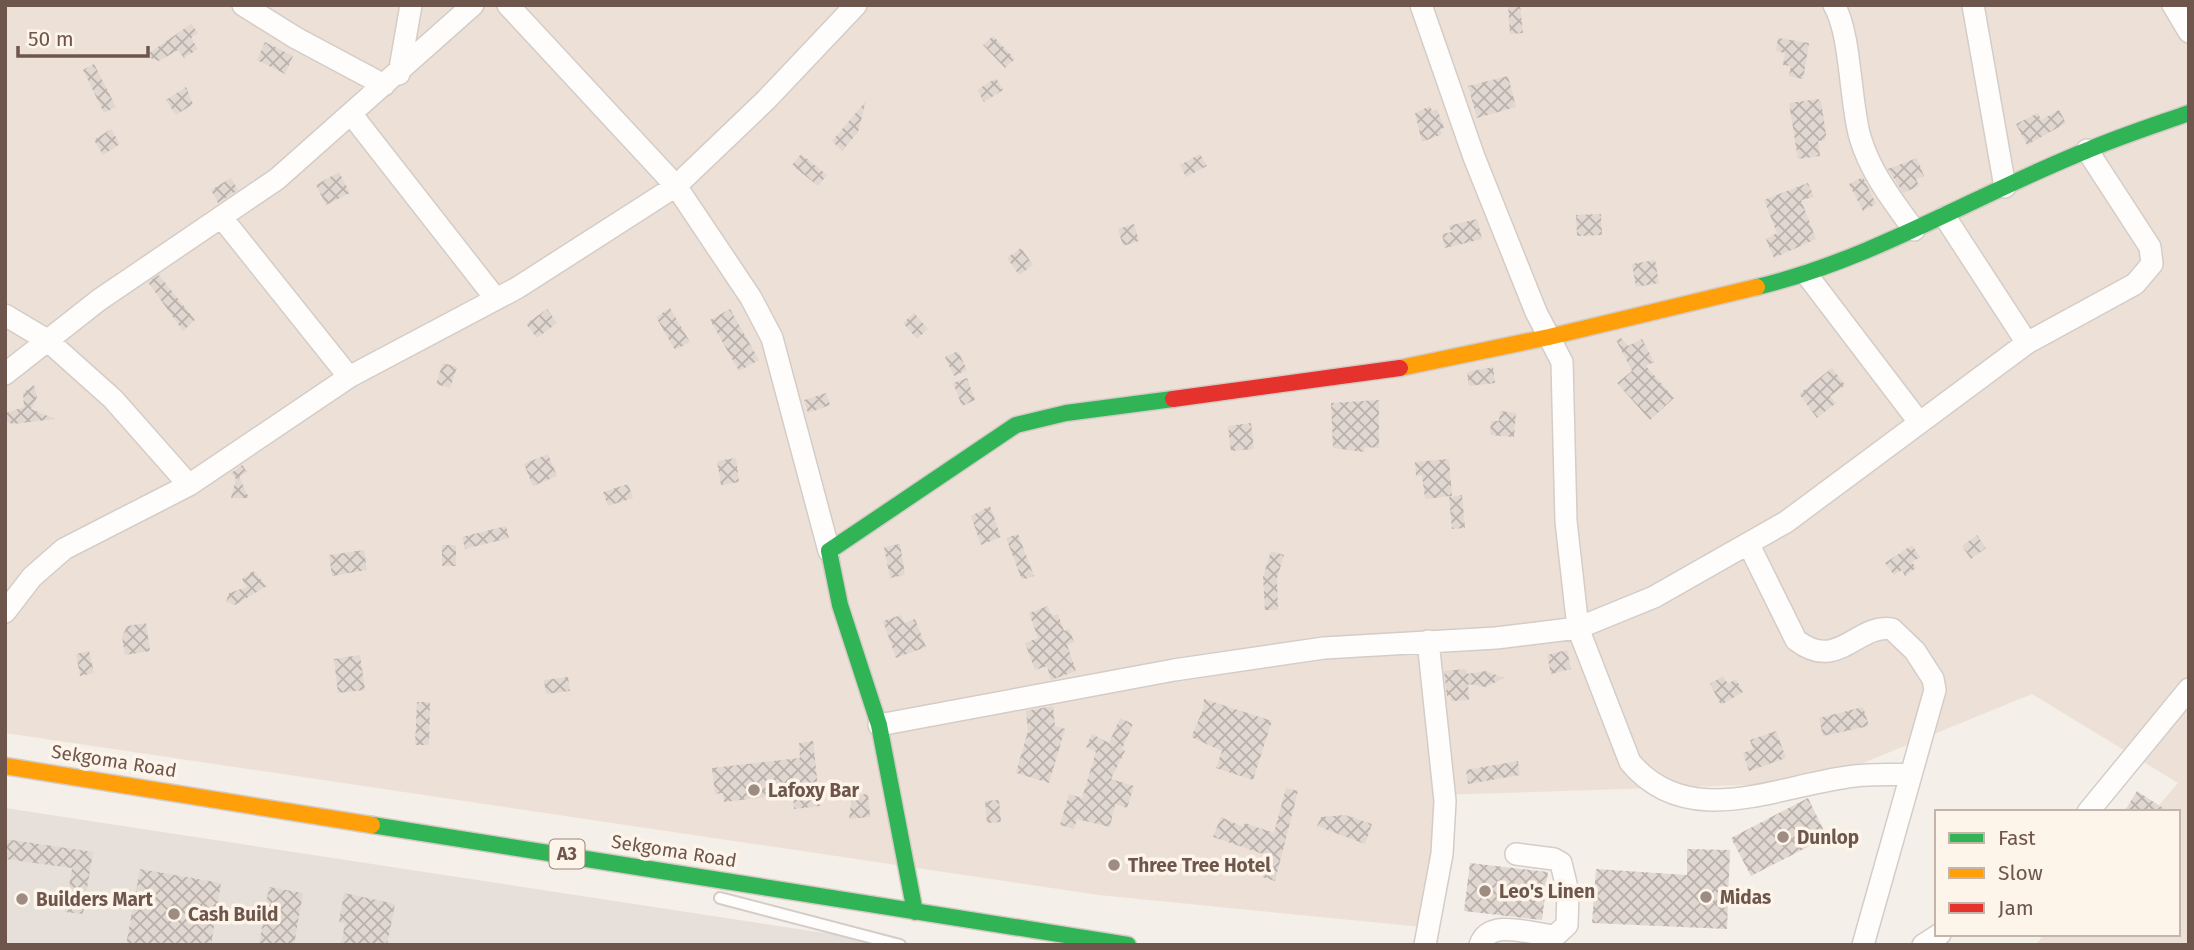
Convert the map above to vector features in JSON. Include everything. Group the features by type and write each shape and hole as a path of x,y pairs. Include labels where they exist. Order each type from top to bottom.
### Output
{"main road":[{"path":"915,912 879,725 840,605 829,551 1016,425 1066,413 1367,375 1549,337 1807,275 1945,217 2087,150 2189,113"},
{"name":"Sekgoma Road","path":"5,766 1128,945"}],"street":[{"path":"243,5 296,38 391,79"},
{"path":"391,79 411,5"},
{"path":"5,374 99,300 277,179 473,5"},
{"path":"508,5 676,186 743,287 772,338 829,551"},
{"path":"5,612 32,577 64,549 189,485 349,377 496,299 628,219 676,186 766,100 856,5"},
{"path":"1421,5 1474,157 1549,337 1559,351 1564,372 1566,521 1578,628 1630,762 1645,780 1668,792 1699,799 1741,799 1855,776 1909,774"},
{"path":"2173,5 2189,32"},
{"path":"1836,6 1859,135 1867,159 1914,230"},
{"path":"1980,8 2005,187"},
{"path":"352,115 496,299"},
{"path":"879,725 1174,670 1324,648 1496,638 1578,628 1654,597 1749,545 1838,486 1919,422 2027,343 2135,284 2151,264 2150,247 2087,150"},
{"path":"1945,217 2027,343"},
{"path":"222,218 349,377"},
{"path":"1807,275 1919,422"},
{"path":"5,315 47,340 113,399 189,485"},
{"path":"1749,545 1791,630 1808,649 1832,651 1886,628 1902,635 1928,668 1935,690 1909,774 1863,945"},
{"path":"1425,945 1442,854 1445,801 1428,641"},
{"path":"2090,810 2189,689"},
{"path":"1480,945 1485,935 1497,929 1555,936 1567,925 1568,892 1561,863 1548,857 1517,854"}],"lane":[{"path":"522,847 670,885"},
{"path":"711,896 900,945"}],"shaded area":[{"path":"5,5 2189,5 2189,945 2035,945 2043,936 2180,936 2180,810 2155,810 2178,783 2032,694 1814,783 1439,795 1422,927 1099,895 5,733"},
{"path":"5,808 903,945 5,945"}],"building":[{"path":"1508,5 1520,5 1523,33 1510,34"},
{"path":"191,24 198,33 191,38 198,49 184,58 178,50 159,61 145,56"},
{"path":"993,36 1015,59 1005,68 983,45"},
{"path":"1778,38 1809,43 1803,79 1789,76 1791,66 1783,65 1785,53 1776,51"},
{"path":"265,42 293,56 285,74 257,60"},
{"path":"94,64 116,107 104,113 83,70"},
{"path":"1508,76 1516,107 1477,118 1468,86"},
{"path":"996,78 1003,90 984,102 977,90"},
{"path":"186,87 193,104 176,115 166,100"},
{"path":"1818,99 1821,101 1826,134 1825,140 1818,141 1820,156 1798,159 1789,103"},
{"path":"866,101 858,132 842,151 832,141"},
{"path":"1430,106 1432,111 1437,109 1444,128 1440,130 1442,134 1422,142 1415,113"},
{"path":"2059,110 2066,123 2027,145 2016,124 2038,113 2041,120"},
{"path":"111,129 120,144 103,155 94,140"},
{"path":"801,154 827,175 818,186 792,165"},
{"path":"1200,154 1207,166 1186,177 1180,165"},
{"path":"1917,158 1924,176 1916,179 1919,186 1903,193 1888,169"},
{"path":"339,172 350,193 326,205 316,185"},
{"path":"1863,177 1876,204 1863,211 1849,184"},
{"path":"231,178 238,190 218,203 211,190"},
{"path":"1808,183 1814,197 1801,200 1816,239 1774,258 1766,239 1777,233 1764,200"},
{"path":"1601,214 1602,235 1577,236 1576,215"},
{"path":"1477,219 1482,239 1445,248 1442,234 1452,232 1448,226"},
{"path":"1134,224 1139,241 1123,246 1118,229"},
{"path":"1021,248 1033,265 1019,275 1007,258"},
{"path":"1655,260 1659,283 1636,287 1632,264"},
{"path":"159,275 195,320 183,331 148,282"},
{"path":"670,308 690,342 675,350 656,317"},
{"path":"547,309 557,323 537,338 526,324"},
{"path":"730,309 759,360 739,371 710,320"},
{"path":"914,313 928,329 917,339 903,323"},
{"path":"1621,338 1628,346 1642,339 1654,362 1646,366 1674,398 1650,420 1617,383 1632,371 1616,340"},
{"path":"958,351 967,370 954,376 945,357"},
{"path":"443,363 457,367 450,388 436,384"},
{"path":"1493,367 1495,383 1469,386 1467,372"},
{"path":"1832,368 1845,385 1830,396 1836,403 1817,418 1799,394"},
{"path":"967,378 975,400 962,406 953,383"},
{"path":"34,385 37,397 31,409 55,419 13,424 7,422 6,413 24,407 23,393"},
{"path":"826,393 830,405 808,413 804,400"},
{"path":"1379,400 1379,448 1365,447 1364,452 1333,448 1331,403"},
{"path":"1500,411 1516,413 1514,437 1490,435 1491,421 1499,421"},
{"path":"1251,423 1254,449 1231,451 1228,426"},
{"path":"548,454 557,476 533,486 524,464"},
{"path":"736,458 739,482 721,485 717,461"},
{"path":"1449,459 1452,496 1425,499 1422,475 1416,476 1415,462"},
{"path":"242,465 247,472 239,477 249,498 231,498 236,479 231,473"},
{"path":"628,484 633,498 608,506 603,492"},
{"path":"1462,495 1465,528 1452,529 1449,497"},
{"path":"990,506 1001,537 981,545 971,516"},
{"path":"506,526 509,538 465,549 462,537"},
{"path":"1018,534 1034,576 1022,580 1006,538"},
{"path":"1977,535 1986,548 1971,559 1962,546"},
{"path":"900,544 905,575 890,578 884,547"},
{"path":"442,545 456,545 456,566 442,566"},
{"path":"1912,545 1920,557 1912,562 1916,568 1905,576 1902,570 1894,575 1885,563"},
{"path":"364,550 367,570 332,576 329,555"},
{"path":"1271,551 1284,555 1277,578 1278,610 1265,610 1263,577"},
{"path":"253,571 267,586 235,605 226,602 229,593 247,587 242,579"},
{"path":"1048,606 1052,616 1058,614 1064,631 1069,629 1074,642 1067,645 1076,671 1051,680 1047,666 1035,670 1025,643 1038,638 1029,613"},
{"path":"901,615 904,623 915,619 926,647 896,658 883,621"},
{"path":"146,623 150,651 125,655 122,637 127,626"},
{"path":"1567,650 1571,669 1551,674 1547,655"},
{"path":"89,651 94,673 80,676 76,654"},
{"path":"360,655 365,690 338,693 334,659"},
{"path":"1466,669 1467,674 1486,671 1504,678 1486,687 1468,684 1469,700 1451,701 1451,695 1447,696 1444,671"},
{"path":"1723,676 1728,684 1736,679 1743,692 1721,705 1710,684"},
{"path":"568,677 570,691 546,694 544,680"},
{"path":"1204,699 1272,721 1253,780 1216,768 1222,751 1191,737 1203,710"},
{"path":"417,702 430,702 429,745 415,745"},
{"path":"1053,706 1055,726 1065,729 1049,783 1016,773 1028,731 1026,711"},
{"path":"1863,707 1869,726 1823,736 1819,718"},
{"path":"1120,718 1133,724 1122,749 1125,751 1111,779 1134,786 1127,808 1115,804 1110,827 1077,819 1074,829 1060,825 1069,794 1082,798 1096,752 1086,747 1092,734 1109,743"},
{"path":"1776,731 1786,758 1749,771 1743,753 1753,749 1750,740"},
{"path":"813,741 820,806 794,809 793,794 724,802 723,793 715,794 712,768 800,758 799,743"},
{"path":"1518,761 1520,775 1468,784 1466,770"},
{"path":"1286,788 1298,791 1275,881 1262,877 1269,856 1213,837 1221,817 1243,827 1245,823 1274,833"},
{"path":"2137,791 2166,810 2125,810"},
{"path":"868,794 870,817 849,819 852,795"},
{"path":"1808,798 1827,837 1751,876 1731,838"},
{"path":"999,800 1001,822 987,823 985,801"},
{"path":"1345,815 1372,824 1365,844 1317,826 1321,817"},
{"path":"5,839 93,852 83,914 65,912 72,868 5,859"},
{"path":"1687,849 1730,850 1727,929 1592,923 1596,869 1687,875"},
{"path":"1470,863 1548,872 1542,920 1464,911"},
{"name":"Cash Build","path":"140,869 221,883 211,945 126,945"},
{"path":"269,887 303,893 294,945 259,945"},
{"path":"344,893 395,904 387,945 341,945 345,923 339,922"}],"traffic: fast":[{"path":"1757,287 1842,260 2047,167 2189,113"},
{"path":"915,912 879,725 840,605 829,551 1016,425 1066,413 1173,399"},
{"path":"372,825 1128,945"}],"traffic: slow":[{"path":"1400,368 1549,337 1757,287"},
{"path":"5,766 372,825"}],"traffic: jam":[{"path":"1173,399 1400,368"}],"place":[{"name":"Lafoxy Bar","path":"754,790"},
{"name":"Dunlop","path":"1783,837"},
{"name":"Three Tree Hotel","path":"1114,865"},
{"name":"Leo's Linen","path":"1485,891"},
{"name":"Midas","path":"1706,897"},
{"name":"Builders Mart","path":"22,899"},
{"name":"Cash Build","path":"174,914"}]}
